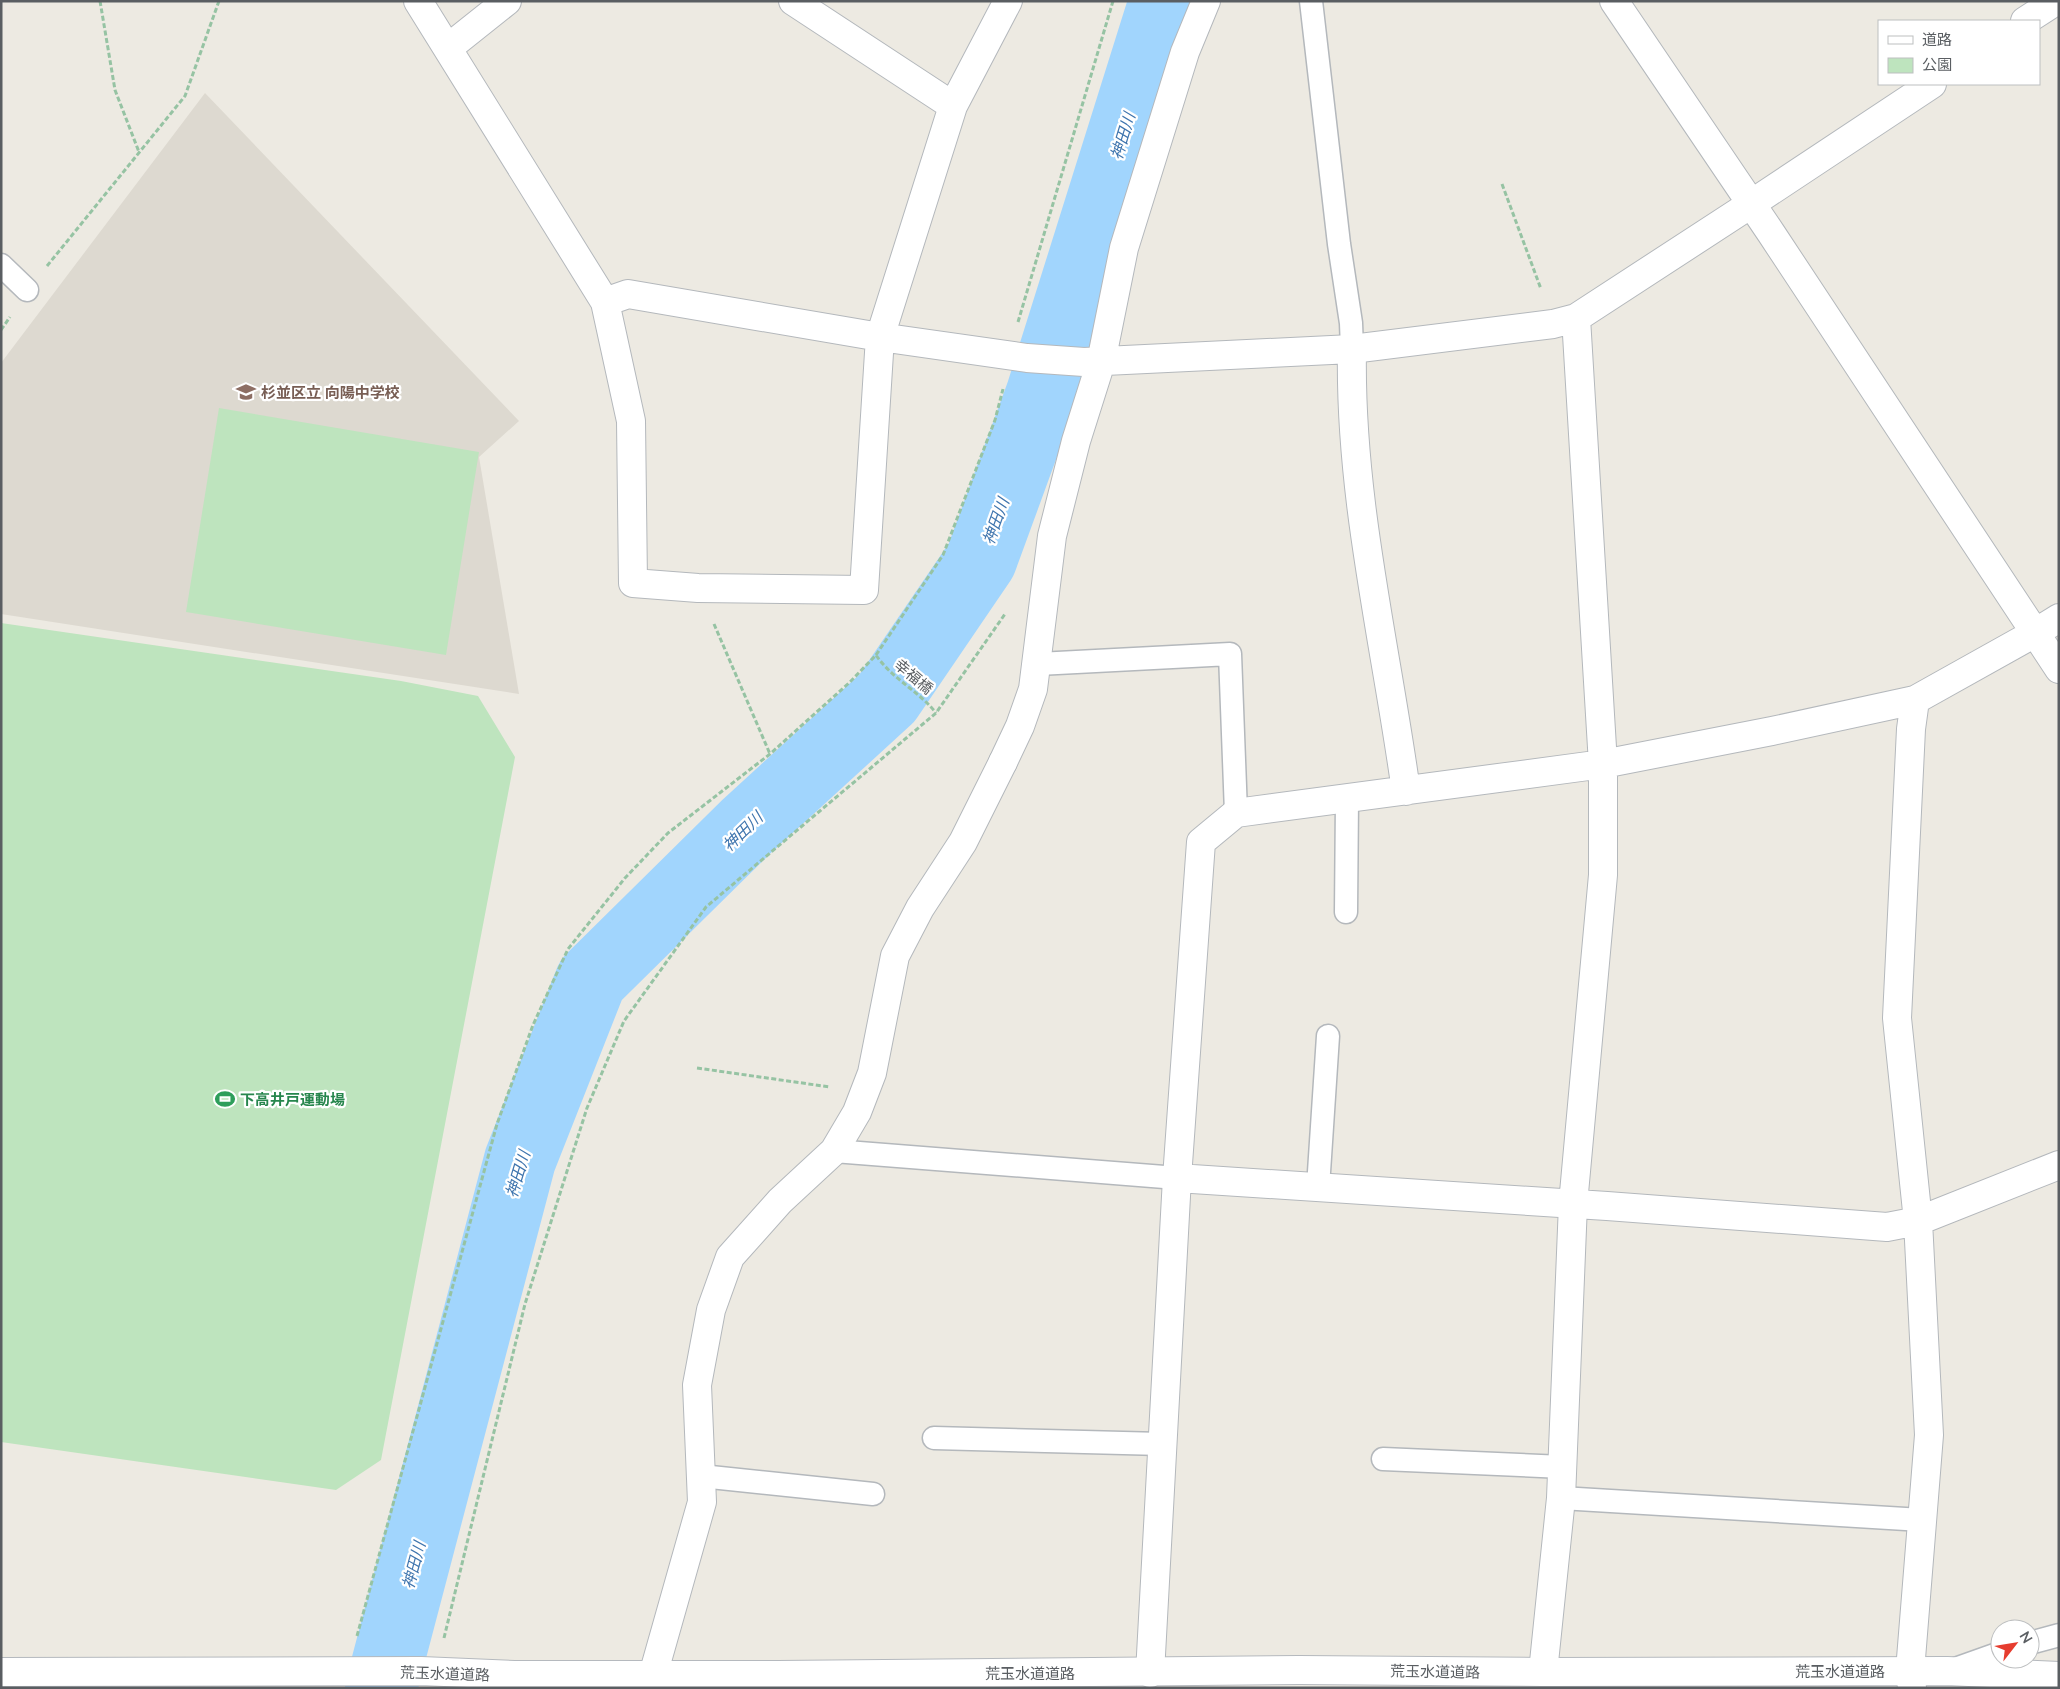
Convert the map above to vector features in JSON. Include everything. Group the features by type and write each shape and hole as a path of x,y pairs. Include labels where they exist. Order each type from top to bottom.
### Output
{"street":[{"path":"418,1 605,302 631,421 632,583 698,588 864,590 880,337 953,106 1008,1"},
{"path":"448,48 507,1"},
{"path":"793,1 953,106"},
{"path":"652,1681 702,1502 697,1385 711,1310 730,1257 780,1200 834,1151 857,1112 872,1073 895,956 920,908 963,842 1020,726 1033,689 1038,664 1052,536 1076,441 1092,362 1124,248 1185,52 1206,1"},
{"path":"1614,1 2059,669"},
{"path":"605,302 628,294 880,337 1019,357 1092,362 1352,349 1565,321 1751,204 1930,85"},
{"path":"1543,1672 1563,1467 1573,1204 1603,875 1603,764 1565,321"},
{"path":"1352,349 1351,382 1362,518 1406,792"},
{"path":"1150,1673 1177,1178 1201,842 1236,813 1406,792 1603,764 1772,731 1915,700 2059,618"},
{"path":"1911,1679 1929,1435 1918,1221 1897,1018 1911,729 1915,700"},
{"path":"1177,1178 1887,1227 1918,1221 2059,1165"},
{"name":"荒玉水道道路","path":"1,1672 428,1672 512,1681 778,1681 1150,1673 1298,1679 1543,1672 1911,1679 1947,1671 2059,1676"}],"lane":[{"path":"1310,1 1352,349"},
{"path":"1,265 28,290"},
{"path":"1038,664 1230,654 1236,813"},
{"path":"1346,912 1347,799"},
{"path":"1318,1187 1328,1036"},
{"path":"834,1151 1177,1178"},
{"path":"934,1438 1162,1444"},
{"path":"1383,1460 1563,1467"},
{"path":"701,1476 873,1494"},
{"path":"1561,1498 1922,1520"},
{"path":"2040,1640 2059,1635"},
{"path":"1947,1671 1990,1656"}],"path":[{"path":"100,1 115,90 138,152"},
{"path":"1,330 28,290 185,96 219,1"},
{"path":"345,1672 355,1647 497,1124 533,1026 568,949 625,878 668,833 770,754 876,655 943,555 1019,357 1015,330 1114,1"},
{"path":"1502,184 1565,321"},
{"path":"698,588 770,754"},
{"path":"428,1672 525,1304 586,1108 624,1021 706,907 936,714 1004,615 1008,606"},
{"name":"幸福橋","path":"876,655 884,666 929,704 936,714"},
{"path":"697,1068 865,1092"}],"shaded area":[{"name":"杉並区立 向陽中学校","path":"205,93 519,421 479,457 519,694 1,614 1,363"}],"green space":[{"path":"219,408 479,452 446,655 186,612"},
{"name":"下高井戸運動場","path":"1,623 401,681 478,696 515,757 381,1460 336,1490 1,1442"}],"waterway":[{"name":"神田川","path":"381,1688 520,1160 591,980 746,827 887,698 981,560 1042,393 1165,1"}],"place":[{"name":"杉並区立 向陽中学校","path":"246,392"},
{"name":"下高井戸運動場","path":"225,1099"}]}
